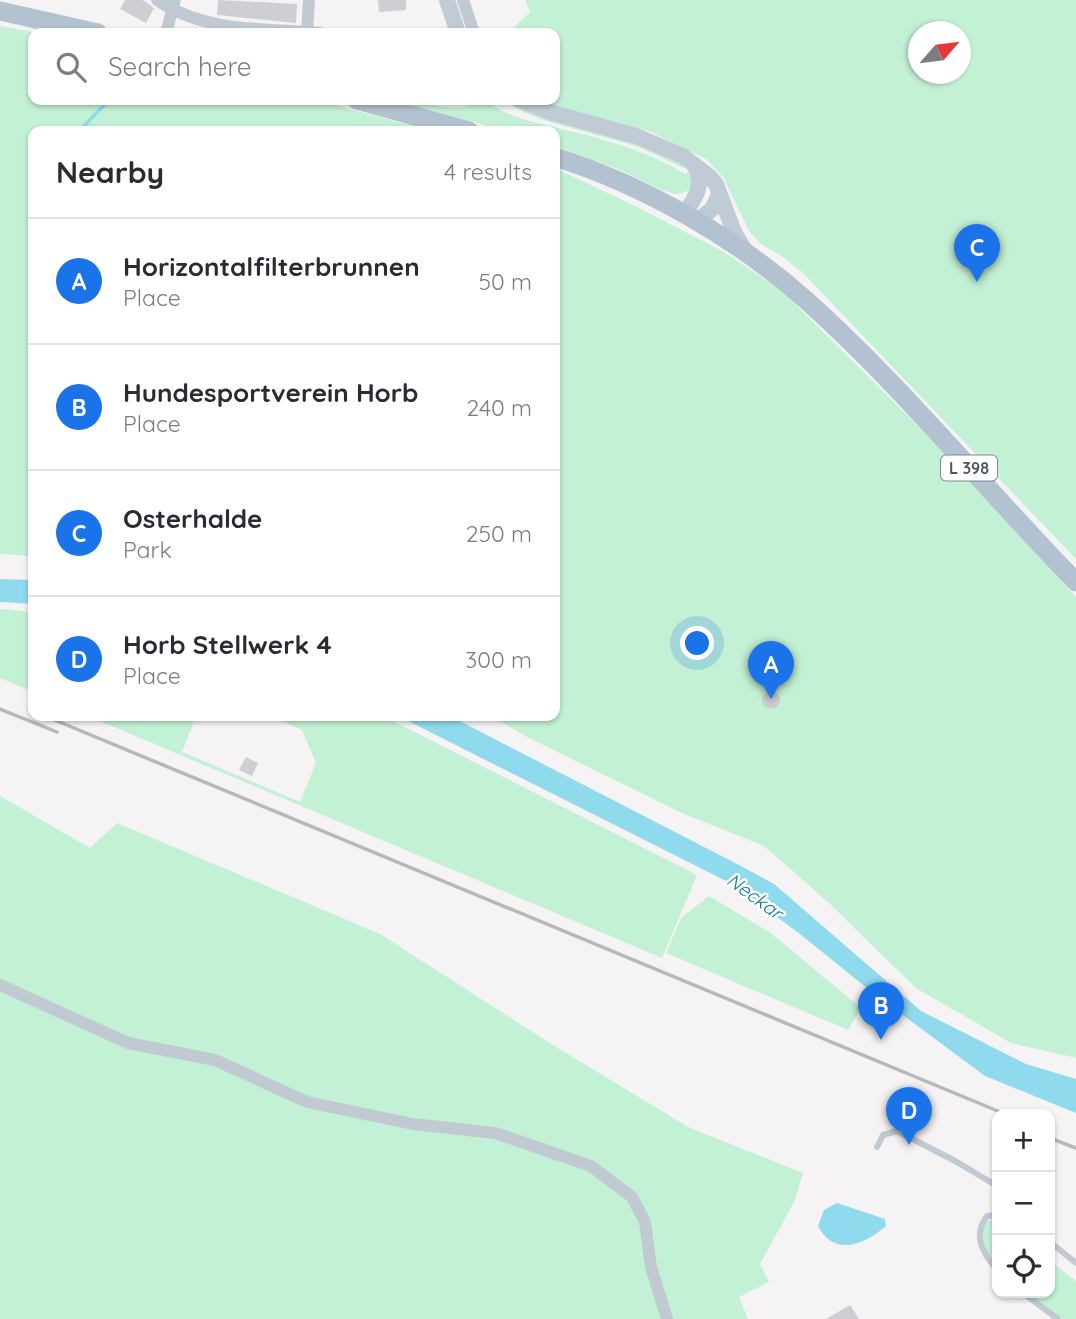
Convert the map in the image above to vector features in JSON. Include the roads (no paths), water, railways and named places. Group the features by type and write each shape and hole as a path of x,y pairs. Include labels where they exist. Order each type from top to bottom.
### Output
{"main road":[{"path":"0,11 76,28"},
{"path":"375,105 452,126"},
{"name":"L 398","path":"560,159 644,192 746,253 805,299 844,336 1076,582"}],"street":[{"path":"157,0 173,5 191,18 218,25 254,28"},
{"path":"309,0 312,28"},
{"path":"447,0 467,28"},
{"path":"463,0 468,28"},
{"path":"167,28 173,5"},
{"path":"532,105 636,135 683,156 709,176 746,253"},
{"path":"690,219 700,190 696,166"},
{"path":"690,219 712,209 719,195"},
{"path":"0,985 128,1043 215,1060 307,1102 413,1124 495,1133 591,1166 632,1197 645,1222 651,1267 667,1319"}],"lane":[{"path":"877,1147 883,1135 897,1131 992,1183"},
{"path":"992,1216 987,1216 981,1224 978,1236 992,1263"},
{"path":"1055,1246 1076,1263"},
{"path":"1030,1298 1058,1319"}],"water":[{"path":"0,579 28,580 28,604 0,602"},
{"name":"Neckar","path":"408,721 460,721 774,884 921,1011 1026,1064 1076,1079 1076,1113 985,1076 732,884"},
{"path":"837,1203 885,1219 886,1226 859,1243 841,1245 832,1242 818,1226 824,1210"}],"waterway":[{"path":"84,126 104,105"}],"railway":[{"path":"0,709 28,720"},
{"path":"30,721 57,732"},
{"path":"57,721 993,1109"},
{"path":"1055,1140 1076,1148"}],"place":[{"name":"Osterhalde","path":"977,282"},
{"name":"Horizontalfilterbrunnen","path":"771,699"},
{"name":"Hundesportverein Horb","path":"881,1040"},
{"name":"Horb Stellwerk 4","path":"909,1145"}]}
